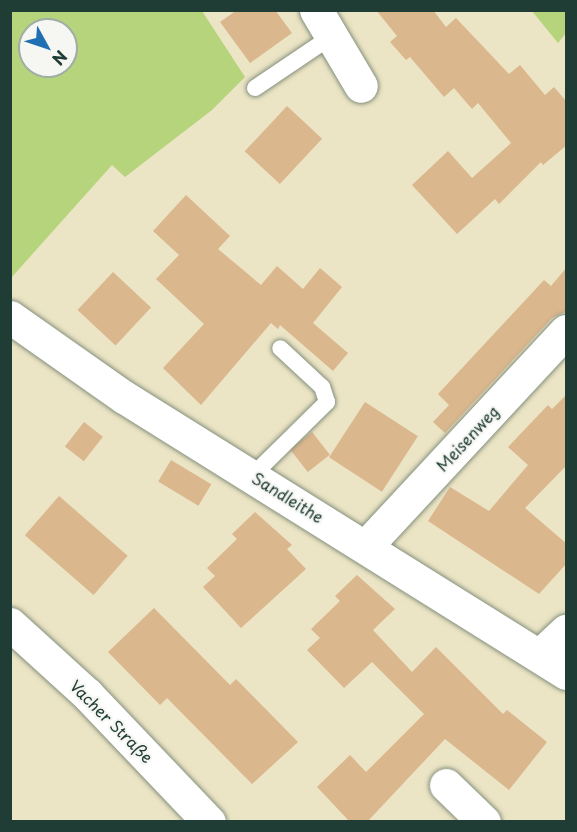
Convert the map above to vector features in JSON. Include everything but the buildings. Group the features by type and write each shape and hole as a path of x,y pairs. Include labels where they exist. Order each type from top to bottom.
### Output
{"street":[{"path":"324,23 362,86"},
{"name":"Sandleithe","path":"10,317 124,397 367,545 554,664"},
{"name":"Meisenweg","path":"367,545 567,331"},
{"name":"Vacher Straße","path":"10,624 87,694 209,822"},
{"path":"554,664 567,631"},
{"path":"446,784 484,822"}],"lane":[{"path":"255,88 324,23"},
{"path":"253,475 327,402 321,387 280,348"}],"green space":[{"path":"11,10 202,11 245,77 212,110 125,177 112,165 11,278"},
{"path":"532,11 566,11 566,33 558,43"}]}
